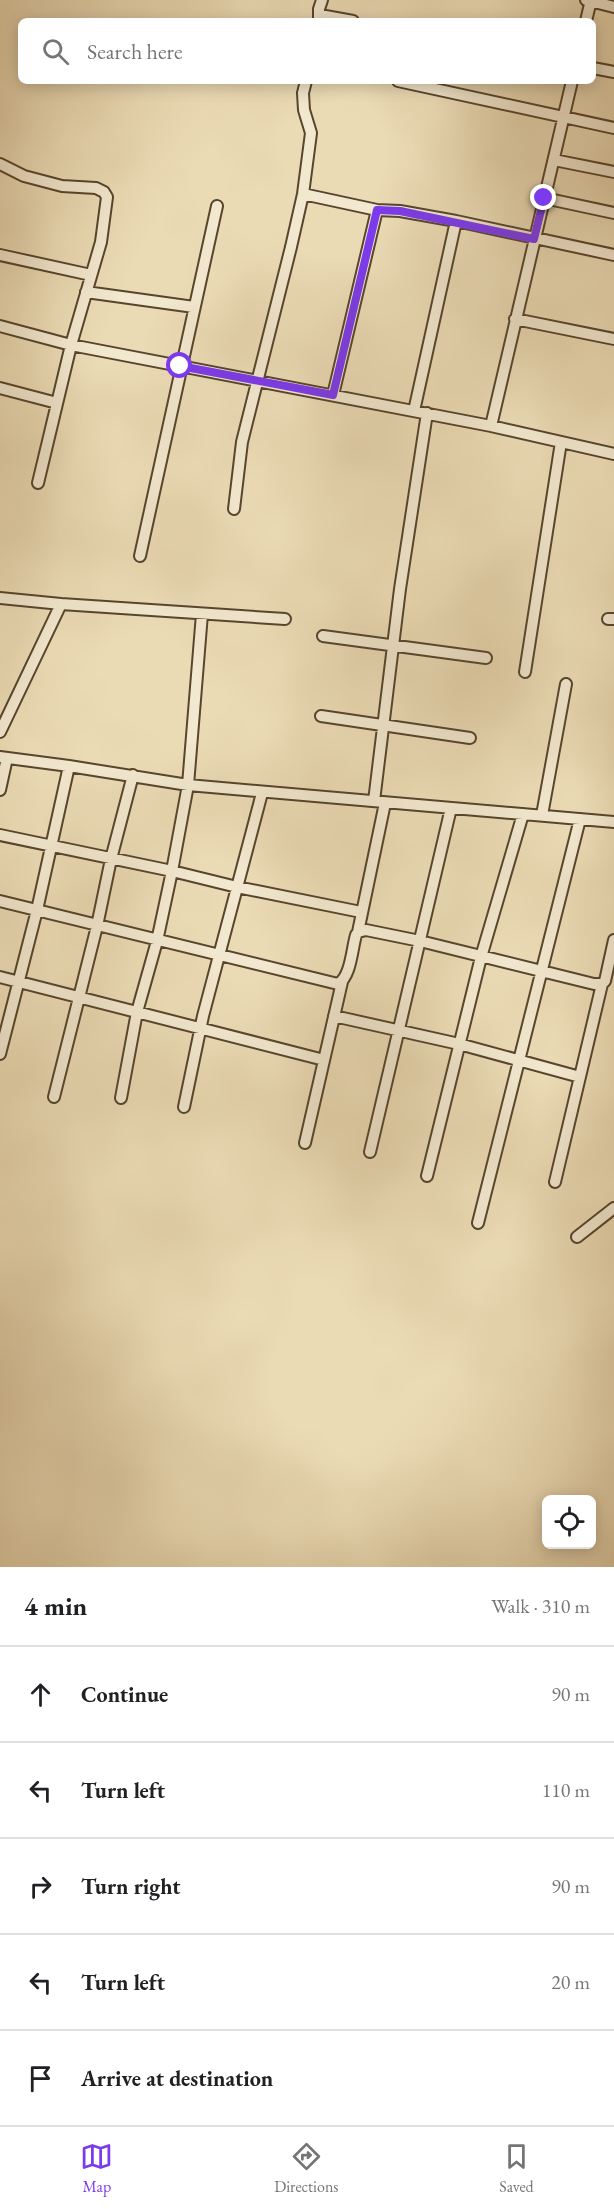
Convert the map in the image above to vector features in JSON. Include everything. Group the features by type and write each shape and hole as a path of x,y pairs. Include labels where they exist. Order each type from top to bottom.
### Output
{"street":[{"path":"319,18 322,0"},
{"path":"586,18 589,0 614,7"},
{"path":"596,69 614,72"},
{"path":"234,509 242,442 303,194 311,133 304,110 303,93 305,84"},
{"path":"411,84 614,128"},
{"path":"491,426 571,84"},
{"path":"555,160 614,172"},
{"path":"0,164 24,176 62,186 96,188 104,192 107,206 101,242 71,345 38,483"},
{"path":"303,194 377,210 400,211 456,221 614,255"},
{"path":"544,198 614,213"},
{"path":"140,556 217,206"},
{"path":"333,395 377,210"},
{"path":"414,411 456,221"},
{"path":"0,255 91,275"},
{"path":"86,292 194,307"},
{"path":"515,319 614,339"},
{"path":"0,326 71,345 427,413 614,454"},
{"path":"0,388 57,403"},
{"path":"374,801 393,646 427,413"},
{"path":"525,672 561,442"},
{"path":"0,598 285,619"},
{"path":"0,732 61,604"},
{"path":"121,1098 137,1012 157,941 172,871 188,785 202,614"},
{"path":"322,636 486,658"},
{"path":"542,815 566,684"},
{"path":"321,716 470,738"},
{"path":"0,790 4,758 133,775 188,785 262,793 614,822"},
{"path":"0,1054 37,910 69,766"},
{"path":"54,1097 133,775"},
{"path":"184,1107 201,1030 262,793"},
{"path":"305,1143 342,982 358,932 386,802"},
{"path":"370,1152 451,808"},
{"path":"428,1176 481,957 523,813"},
{"path":"478,1223 580,819"},
{"path":"0,835 361,912"},
{"path":"0,901 327,982 338,984 342,982"},
{"path":"358,932 366,930 420,941 540,972 602,984"},
{"path":"555,1182 614,940"},
{"path":"0,977 324,1060"},
{"path":"334,1016 459,1044 580,1077"},
{"path":"577,1237 614,1208"}],"route":[{"path":"180,366 333,395 377,210 400,211 456,221 534,239 544,198"}]}
